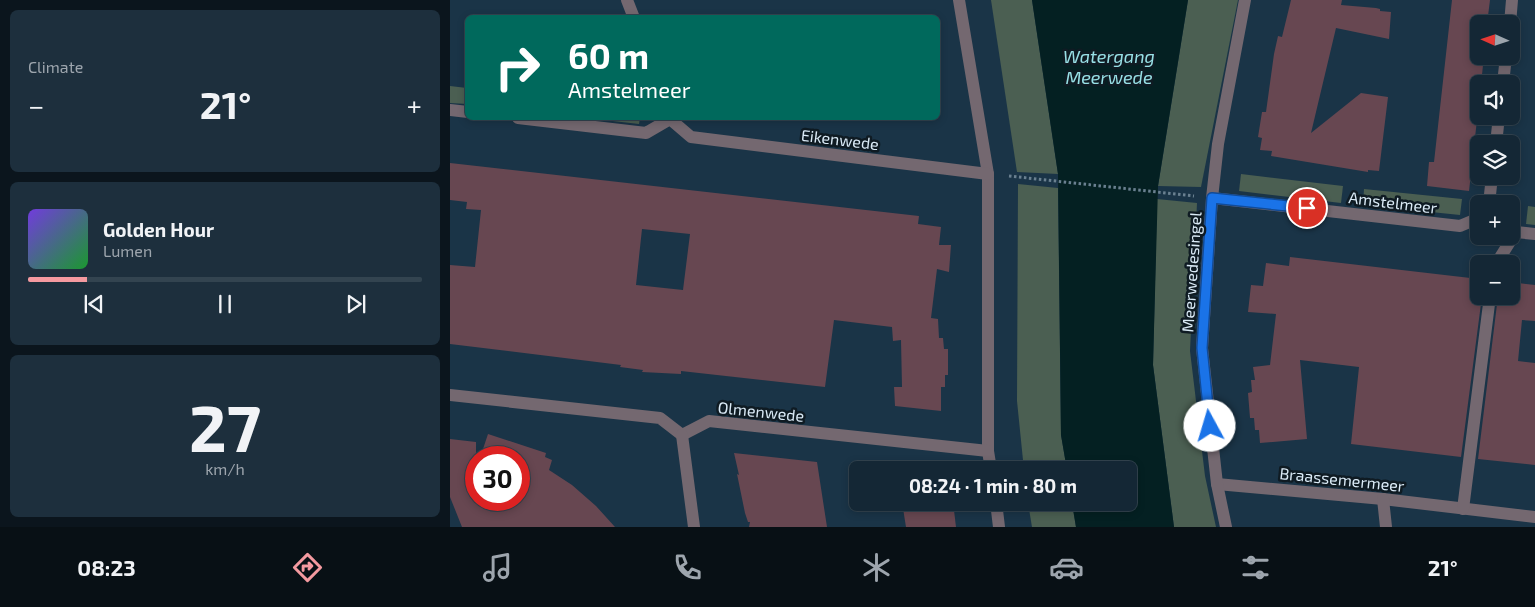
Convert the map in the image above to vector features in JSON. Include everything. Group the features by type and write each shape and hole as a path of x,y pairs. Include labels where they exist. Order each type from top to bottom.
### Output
{"street":[{"path":"627,0 633,15"},
{"path":"959,0 988,174 988,451 990,461"},
{"name":"Meerwedesingel","path":"1226,527 1217,484 1202,348 1212,198 1218,144 1245,0"},
{"path":"1511,15 1512,0"},
{"path":"450,110 465,112"},
{"name":"Eikenwede","path":"536,120 646,132 667,120"},
{"name":"Eikenwede","path":"672,120 691,136 988,174"},
{"name":"Amstelmeer","path":"1212,198 1460,226 1470,222"},
{"path":"1520,231 1535,234"},
{"path":"1463,509 1489,305"},
{"path":"450,395 660,418 682,435 694,527"},
{"name":"Olmenwede","path":"682,435 709,421 988,451"},
{"name":"Braassemermeer","path":"1217,484 1383,499 1535,517"},
{"path":"1383,499 1386,527"},
{"path":"997,511 999,527"}],"path":[{"name":"Meerwedesingel","path":"988,174 1212,198"}],"shaded area":[{"path":"991,0 1032,0 1058,174 1017,172"},
{"path":"1188,0 1238,0 1201,187 1158,186"},
{"path":"450,86 465,88 465,104 450,103"},
{"path":"604,120 640,120 639,124"},
{"path":"1241,174 1343,186 1341,203 1239,191"},
{"path":"1018,184 1058,188 1061,435 1065,461 1023,461 1017,401"},
{"path":"1364,189 1462,199 1460,215 1363,205"},
{"path":"1157,199 1197,203 1190,351 1205,476 1216,527 1174,527 1153,365"},
{"path":"1528,206 1535,207 1535,225 1526,224"},
{"path":"1029,511 1073,511 1076,527 1032,527"}],"water":[{"name":"Watergang Meerwede","path":"1032,0 1188,0 1158,186 1153,365 1174,527 1076,527 1073,511 1137,511 1137,461 1065,461 1061,435 1058,174"}],"building":[{"path":"1291,0 1342,0 1341,5 1376,8 1380,9 1380,11 1391,12 1389,39 1336,28 1311,133 1361,93 1388,97 1379,171 1368,170 1368,172 1271,156 1272,151 1260,150 1262,138 1258,137 1262,112 1266,112 1278,36 1282,37"},
{"path":"1452,0 1490,0 1488,15 1470,15 1470,65 1483,65 1482,75 1470,75 1470,125 1476,125 1475,135 1470,135 1469,191 1427,186 1429,162 1434,162"},
{"path":"450,163 919,216 918,224 941,227 939,245 951,245 949,272 937,269 931,318 938,319 939,338 943,338 944,349 948,349 948,375 945,375 945,387 941,387 941,411 895,406 894,387 902,387 901,340 893,341 892,327 834,320 825,387 681,371 681,374 642,372 643,370 620,367 621,365 450,344 450,265 475,267 481,210 466,209 467,202 450,200","holes":["642,229 690,234 683,290 636,285"]},
{"path":"1290,257 1470,278 1470,305 1481,305 1461,457 1351,444 1359,367 1300,360 1307,439 1260,443 1259,430 1255,430 1254,418 1250,418 1248,393 1252,392 1251,380 1255,380 1253,367 1270,365 1276,314 1248,312 1251,285 1263,286 1266,263 1289,266"},
{"path":"1520,283 1535,285 1535,321 1522,320 1518,361 1535,363 1535,465 1478,459 1497,305 1520,305"},
{"path":"488,434 525,446 484,446"},
{"path":"450,439 476,442 476,446 465,446 465,511 530,511 530,448 546,453 545,457 552,460 549,470 572,485 596,506 615,527 462,527 450,497"},
{"path":"734,453 817,462 827,527 749,527 750,522 748,522 745,513"},
{"path":"903,511 954,511 956,527 906,527"}],"route":[{"path":"1210,426 1202,348 1212,198 1307,208"}]}
